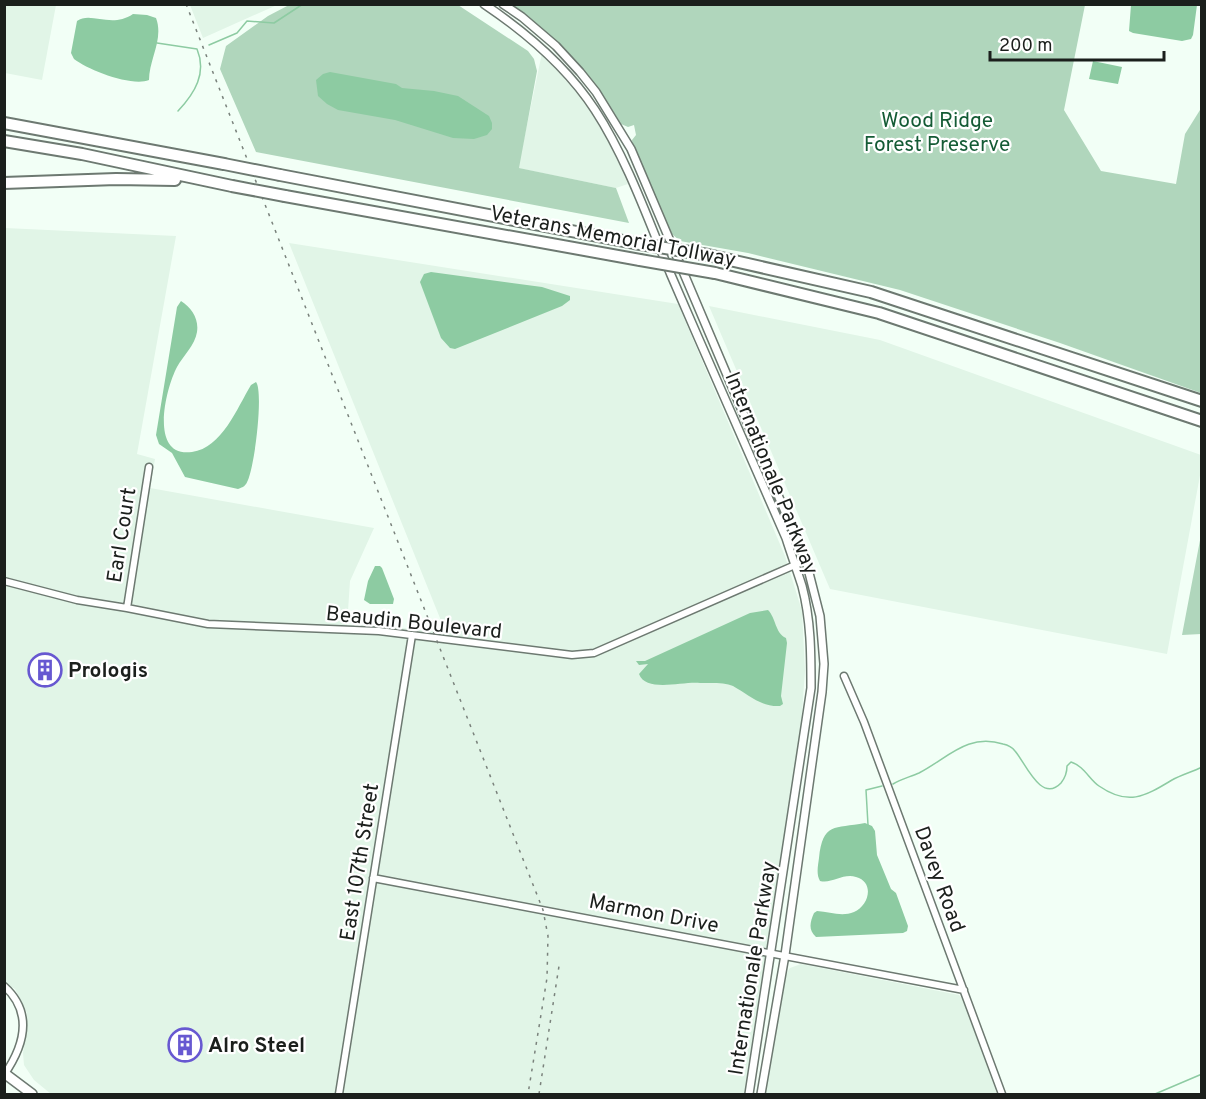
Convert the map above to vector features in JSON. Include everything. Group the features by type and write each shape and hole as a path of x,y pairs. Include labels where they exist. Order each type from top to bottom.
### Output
{"highway":[{"name":"Veterans Memorial Tollway","path":"4,123 634,243 708,255 872,292 1202,401"},
{"name":"Veterans Memorial Tollway","path":"4,141 82,154 198,180 715,273 879,313 1202,422"},
{"path":"4,183 116,179 198,180"}],"main road":[{"path":"5,1074 32,1095"}],"street":[{"name":"Internationale Parkway","path":"484,4 523,32 560,66 595,110 606,128 784,533 802,587 811,653 811,688 748,1095"},
{"name":"Internationale Parkway","path":"503,4 540,32 580,72 596,92 631,149 806,561 820,616 824,664 819,717 785,955 761,1095"},
{"name":"Earl Court","path":"127,608 149,467"},
{"name":"Beaudin Boulevard","path":"4,581 77,600 208,624 379,631 572,656 594,653 806,561"},
{"name":"East 107th Street","path":"339,1095 412,635"},
{"name":"Davey Road","path":"844,676 864,722 1002,1095"},
{"name":"Marmon Drive","path":"373,878 964,990"},
{"path":"4,986 18,1003 23,1025 17,1056 5,1074"}],"shaded area":[{"path":"4,5 56,5 42,80 5,73"},
{"path":"190,5 277,5 203,38"},
{"path":"1131,5 1197,5 1191,39 1182,41 1129,31"},
{"path":"133,14 156,18 158,26 149,80 141,82 110,76 74,59 71,53 77,21 83,18 117,20"},
{"path":"542,53 585,102 612,148 628,184 616,188 518,168"},
{"path":"1093,61 1122,67 1118,84 1089,79"},
{"path":"330,72 396,84 402,88 458,96 489,116 492,129 487,135 474,139 453,138 395,120 338,110 318,96 316,80"},
{"path":"5,228 176,236 137,454 155,459 150,488 374,528 350,581 347,626 385,626 446,633 289,243 678,304 785,556 802,611 805,671 801,726 744,1094 51,1094 34,1080 24,1065 27,1013 15,989 5,983"},
{"path":"431,272 542,287 570,296 570,300 562,306 455,349 450,348 441,338 420,282 424,274"},
{"path":"181,301 194,314 197,332 172,378 165,406 165,434 170,444 179,451 192,452 203,449 228,426 251,385 256,382 259,401 255,450 249,477 245,485 238,489 185,477 172,453 159,444 156,435 177,307"},
{"path":"709,306 880,340 1201,455 1201,470 1167,654 830,589"},
{"path":"375,566 382,568 394,599 393,604 370,604 364,600 368,581"},
{"path":"768,610 787,643 781,696 783,704 780,706 767,705 730,685 693,683 657,685 643,680 639,674 648,664 639,665 636,661 645,661 750,613"},
{"path":"865,823 872,826 875,831 877,855 891,889 896,893 908,926 907,931 816,937 810,926 814,913 817,911 840,914 854,912 863,905 868,894 866,884 856,877 847,876 820,881 818,867 824,838 832,829"},
{"path":"801,964 959,995 963,1000 997,1094 764,1094 784,977 790,968"}],"green space":[{"path":"289,5 458,5 528,51 534,59 537,71 519,168 616,188 629,223 256,152 220,69 226,46 268,16"},
{"name":"Wood Ridge Forest Preserve","path":"511,5 1085,5 1064,110 1101,171 1176,184 1185,134 1200,110 1201,104 1201,393 900,290 748,253 680,241 672,234 633,149 632,140 636,135 634,125 628,127 621,124 573,58 544,30"},
{"path":"1201,535 1201,634 1182,635"}],"waterway":[{"path":"209,45 237,33 247,21 274,23 303,4"},
{"path":"157,43 197,49 200,58 198,82 190,97 178,111"},
{"path":"893,784 919,773 968,744 990,741 1011,747 1034,779 1047,788 1054,788 1061,783 1066,775 1067,766 1071,762 1079,766 1099,786 1119,796 1127,797 1144,795 1175,778 1202,767"},
{"path":"868,825 866,790 882,786"},
{"path":"1155,1094 1202,1074"}],"railway":[{"path":"186,4 543,910 548,936 547,978 528,1094"},
{"path":"539,1094 559,966"}],"place":[{"name":"Prologis","path":"45,670"},
{"name":"Alro Steel","path":"185,1045"}]}
